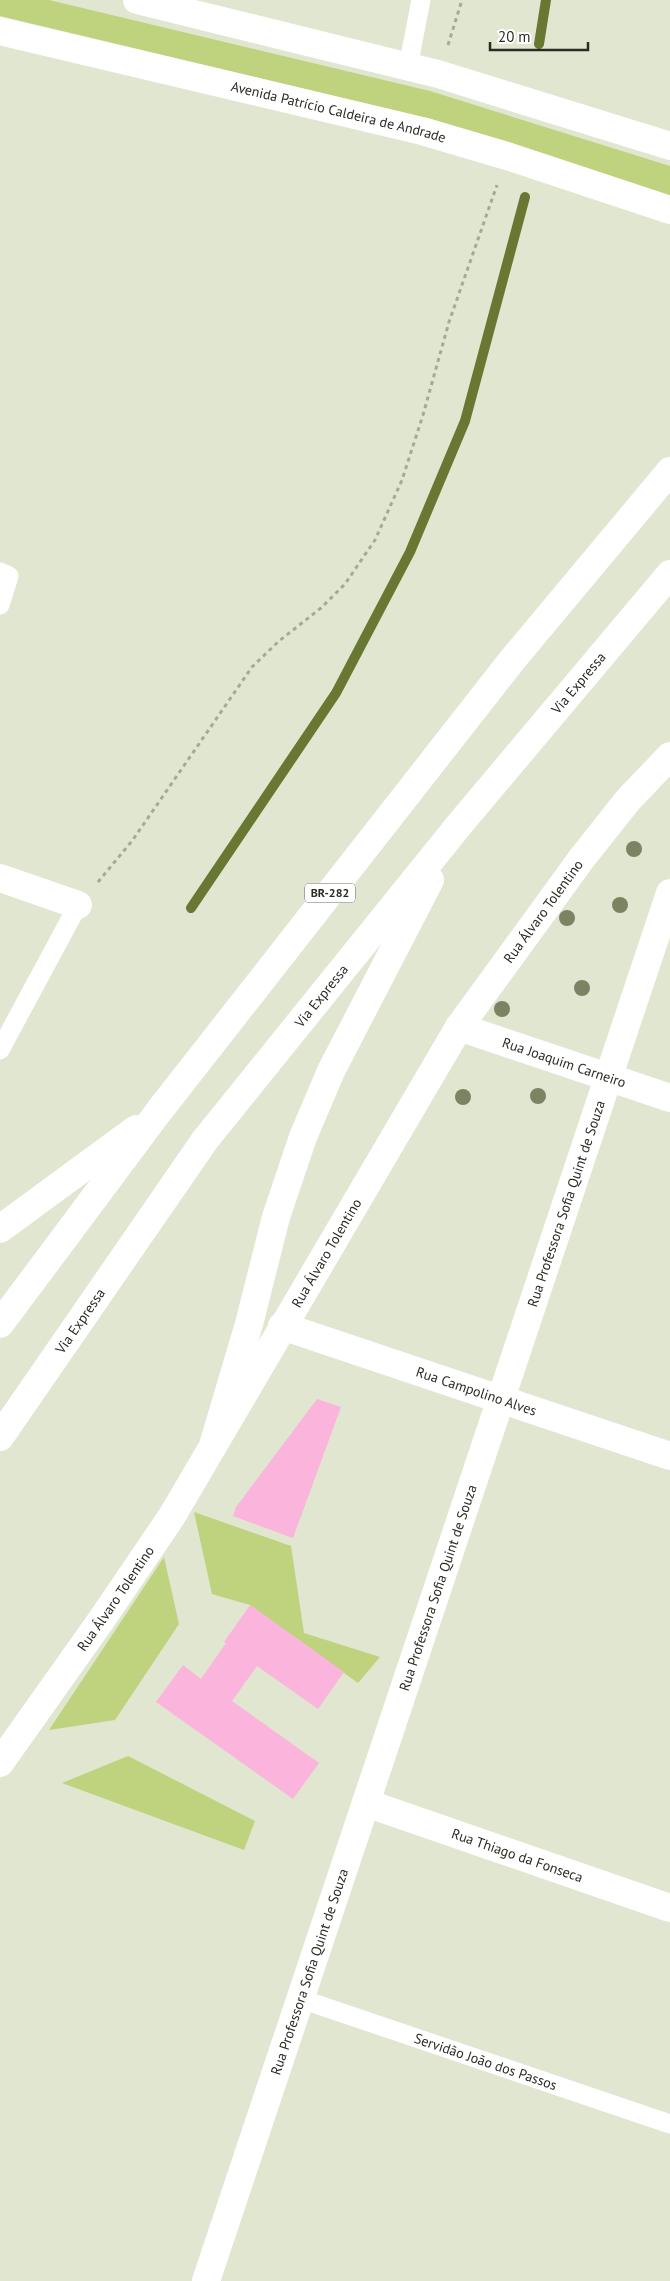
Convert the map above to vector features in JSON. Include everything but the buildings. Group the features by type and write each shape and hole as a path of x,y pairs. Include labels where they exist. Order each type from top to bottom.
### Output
{"main road":[{"path":"137,0 438,74 670,146"},
{"name":"Avenida Patrício Caldeira de Andrade","path":"0,31 422,131 506,156 670,210"},
{"name":"BR-282","path":"0,1324 159,1111 513,659 670,471"},
{"name":"Via Expressa","path":"0,1437 206,1140 459,825 670,574"},
{"name":"Rua Álvaro Tolentino","path":"0,1763 172,1516 459,1027 582,858 628,800 670,756"},
{"path":"214,1442 249,1324 276,1217 303,1137 331,1071 459,825"},
{"path":"0,878 78,905"},
{"name":"Rua Professora Sofia Quint de Souza","path":"206,2281 670,893"},
{"name":"Rua Joaquim Carneiro","path":"459,1027 670,1098"},
{"path":"0,1229 159,1111"},
{"name":"Rua Campolino Alves","path":"282,1326 500,1401 670,1456"},
{"name":"Rua Thiago da Fonseca","path":"366,1803 670,1908"}],"lane":[{"path":"408,67 421,0"},
{"path":"0,572 9,576 0,605"},
{"path":"0,1050 78,905"},
{"name":"Servidão João dos Passos","path":"300,1999 670,2124"}],"path":[{"path":"438,74 462,0"},
{"path":"78,905 132,841 252,667 279,641 321,608 345,584 374,540 402,480 423,415 449,322 506,156"}],"green space":[{"path":"0,0 49,0 430,91 670,166 670,197 431,119 0,16"},
{"path":"194,1512 291,1546 304,1633 380,1657 358,1683 250,1605 212,1594"},
{"path":"164,1557 179,1624 115,1720 49,1730"},
{"path":"128,1756 255,1821 244,1850 62,1783"}],"waterway":[{"path":"539,44 546,0"},
{"path":"191,908 336,693 410,552 465,421 525,197"}]}
